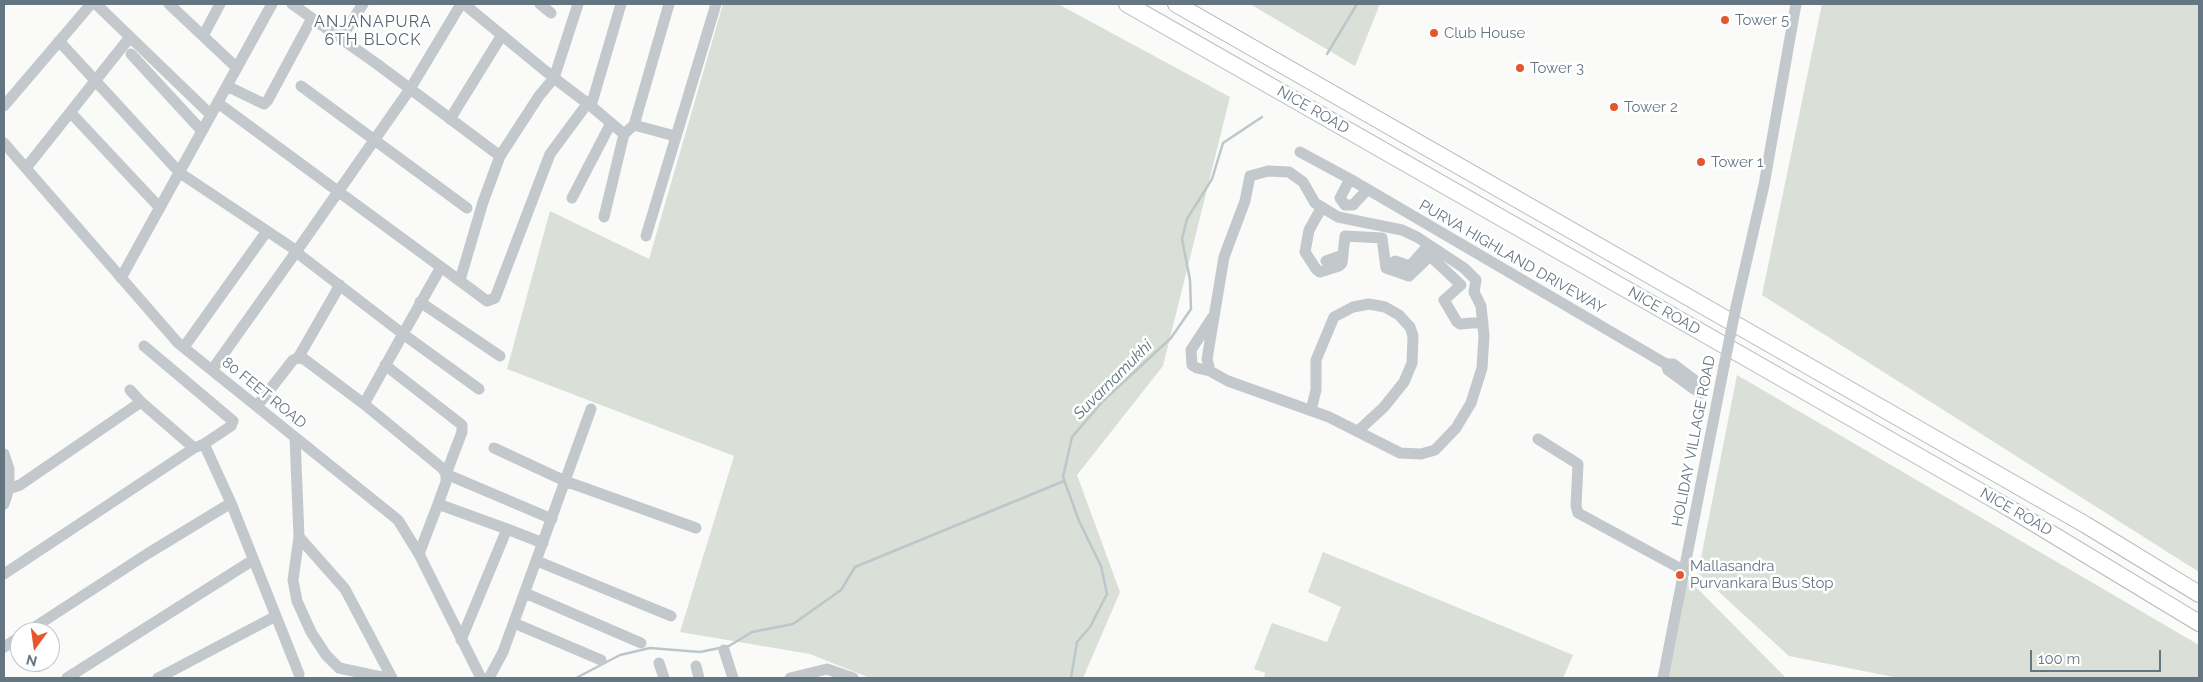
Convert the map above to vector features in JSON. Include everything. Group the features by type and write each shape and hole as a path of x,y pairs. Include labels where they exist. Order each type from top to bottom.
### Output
{"highway":[{"name":"NICE ROAD","path":"1127,4 2009,508 2199,622"},
{"name":"NICE ROAD","path":"1176,4 2064,512 2199,594"}],"street":[{"path":"4,106 91,4"},
{"path":"96,4 211,115"},
{"path":"168,4 237,68"},
{"path":"203,36 220,4"},
{"path":"121,278 272,4"},
{"path":"292,4 310,12 341,38 500,156"},
{"path":"341,38 363,4"},
{"path":"212,370 410,89 462,4 624,134"},
{"path":"540,4 551,13"},
{"path":"460,280 483,202 500,156 539,96 554,78 578,4"},
{"path":"218,103 487,301 496,298 550,154 589,105 621,4"},
{"path":"604,218 624,134 634,125 669,4"},
{"path":"646,236 716,4"},
{"name":"HOLIDAY VILLAGE ROAD","path":"1663,678 1736,307 1764,185 1796,4"},
{"path":"227,86 264,104 268,100 310,12"},
{"path":"450,118 502,35"},
{"path":"26,168 130,37"},
{"path":"59,41 180,173 296,251 403,334 479,389"},
{"path":"131,54 202,131"},
{"path":"301,86 467,208"},
{"path":"70,113 160,208"},
{"path":"572,198 611,124"},
{"path":"634,125 675,136"},
{"name":"80 FEET ROAD","path":"4,143 162,326 184,347 398,520 419,554 481,678"},
{"name":"PURVA HIGHLAND DRIVEWAY","path":"1300,152 1350,179 1666,364 1668,370 1694,390 1702,393 1715,410"},
{"name":"PURVA HIGHLAND DRIVEWAY","path":"1268,171 1289,172 1303,182 1315,203 1322,207 1338,217 1402,230 1431,245 1464,268 1476,280 1474,292 1481,306 1483,322 1482,368 1471,403 1456,428 1435,450 1421,454 1400,453 1358,431 1311,410 1228,381 1210,371 1207,359 1224,257 1245,201 1250,176 1268,171"},
{"path":"1345,205 1340,198 1350,179"},
{"path":"1345,205 1354,205 1367,190"},
{"path":"1338,217 1345,205"},
{"path":"1322,207 1309,230 1305,252 1320,272 1339,266 1342,263 1345,236 1382,238 1386,268 1409,276 1430,256"},
{"path":"184,347 267,231"},
{"path":"1394,261 1410,266 1424,250 1461,284 1444,300 1457,322 1460,324 1483,322"},
{"path":"1326,261 1343,255"},
{"path":"364,404 420,302 442,268"},
{"path":"298,358 340,285"},
{"path":"420,302 500,356"},
{"path":"1311,410 1316,390 1316,360 1334,317 1353,306 1369,304 1385,308 1399,315 1410,328 1413,336 1412,363 1404,382 1384,407 1358,431"},
{"path":"1210,371 1192,365 1191,350 1215,314"},
{"path":"4,574 231,426 233,421 144,346"},
{"path":"257,406 293,360 298,358 304,359 364,404 442,468 446,474 552,519"},
{"path":"385,365 462,425 462,432 446,474 446,482 419,554"},
{"path":"130,390 141,402 199,446 231,504 299,674"},
{"path":"8,489 20,485 141,402"},
{"path":"489,678 503,652 591,410"},
{"path":"295,437 299,538 293,580 297,601 311,632 326,655 339,668 386,678"},
{"path":"1538,439 1578,464 1576,506 1578,512 1683,570"},
{"path":"494,448 566,481 696,528"},
{"path":"4,454 9,469 8,489 4,504"},
{"path":"42,622 147,554 231,504"},
{"path":"438,504 543,543"},
{"path":"461,640 507,529"},
{"path":"299,538 345,589 392,678"},
{"path":"67,678 253,560"},
{"path":"537,560 671,616"},
{"path":"525,593 641,643"},
{"path":"158,678 276,616"},
{"path":"514,623 602,660"},
{"path":"724,650 733,678"},
{"path":"659,663 664,678"},
{"path":"696,666 699,678"},
{"path":"790,678 806,676 827,668 853,678"}],"shaded area":[{"path":"723,4 1058,4 1230,97 1163,366 1077,475 1120,592 1083,678 870,678 810,654 680,632 734,456 507,369 550,211 649,259"},
{"path":"1250,4 1380,4 1355,66"},
{"path":"1822,4 2199,4 2199,572 1762,295"},
{"path":"1737,375 2199,645 2199,678 1898,678 1789,656 1698,573"},
{"path":"1323,552 1573,655 1563,678 1264,678 1265,673 1254,669 1272,623 1327,642 1341,607 1308,592"},
{"path":"1687,578 1786,678 1667,678"}],"waterway":[{"name":"Suvarnamukhi","path":"1327,54 1357,4"},
{"name":"Suvarnamukhi","path":"1071,678 1077,642 1090,627 1107,594 1101,566 1079,521 1063,477 1072,437 1103,401 1171,338 1191,309 1190,280 1182,239 1187,219 1212,179 1223,143 1262,117"},
{"path":"576,678 620,655 650,648 700,652 729,646 752,632 793,624 841,590 855,567 1064,481"}],"place":[{"name":"Tower 5","path":"1725,20"},
{"name":"Club House","path":"1434,33"},
{"name":"Tower 3","path":"1520,68"},
{"name":"Tower 2","path":"1614,107"},
{"name":"Tower 1","path":"1701,162"},
{"name":"Mallasandra Purvankara Bus Stop","path":"1680,575"}],"district":[{"name":"ANJANAPURA 6TH BLOCK","path":"373,31"}]}
